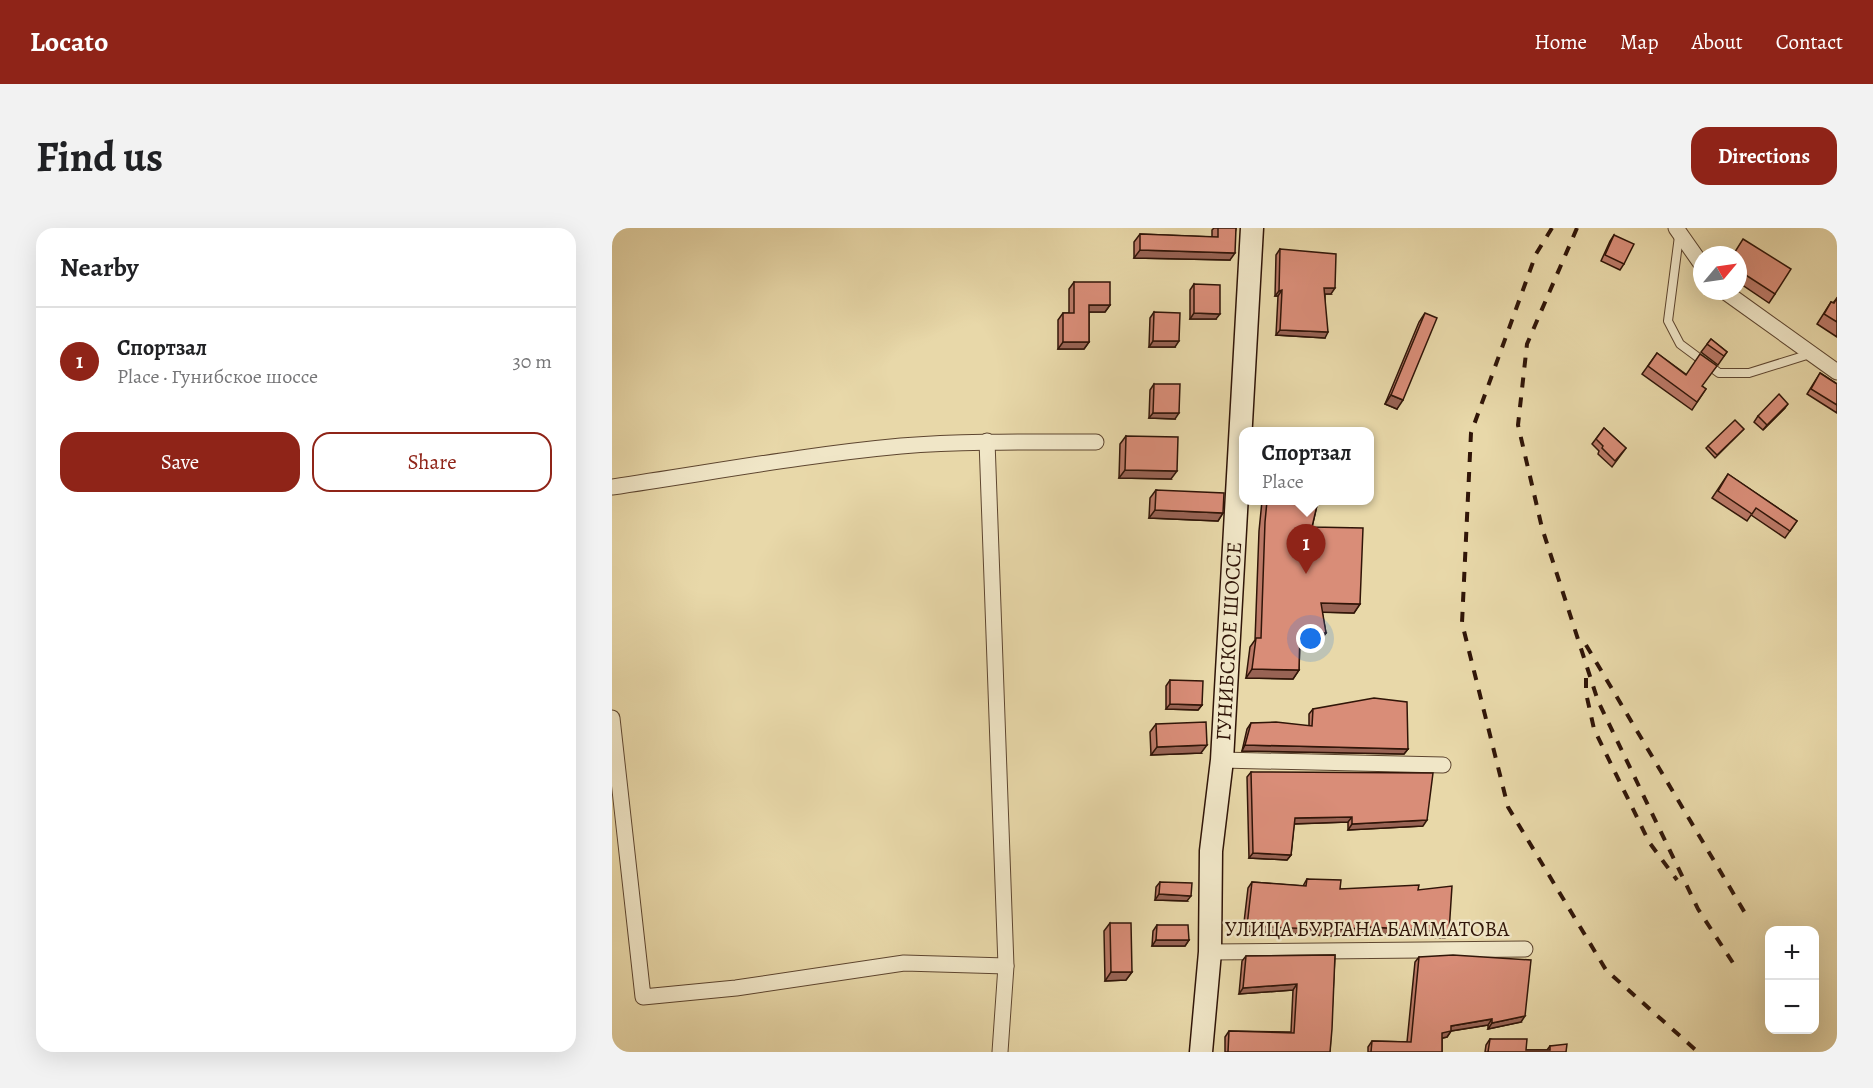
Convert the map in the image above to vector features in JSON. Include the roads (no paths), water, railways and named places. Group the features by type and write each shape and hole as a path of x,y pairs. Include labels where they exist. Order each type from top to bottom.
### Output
{"main road":[{"name":"ГУНИБСКОЕ ШОССЕ","path":"1241,427 1252,228"},
{"name":"ГУНИБСКОЕ ШОССЕ","path":"1201,1052 1210,952 1211,851 1222,760 1239,459"}],"street":[{"path":"1678,231 1693,252"},
{"path":"1736,300 1837,372"},
{"path":"612,488 853,451 987,441 1096,442"},
{"path":"987,441 1006,966 1000,1052"},
{"path":"612,718 643,997 736,988 904,963 1006,966"},
{"path":"1222,760 1443,765"},
{"name":"УЛИЦА БУРГАНА БАММАТОВА","path":"1210,952 1525,949"}],"lane":[{"path":"1678,231 1668,321 1680,344 1719,373 1749,373 1811,354"}],"railway":[{"path":"1552,228 1536,254 1471,433 1462,623 1508,807 1606,970 1698,1052"},
{"path":"1577,228 1527,344 1518,425 1542,528 1598,701 1698,909 1733,963"},
{"path":"1586,645 1745,913"},
{"path":"1586,678 1586,693 1594,729 1649,842 1677,880"}],"place":[{"name":"Спортзал","path":"1306,574"}]}
